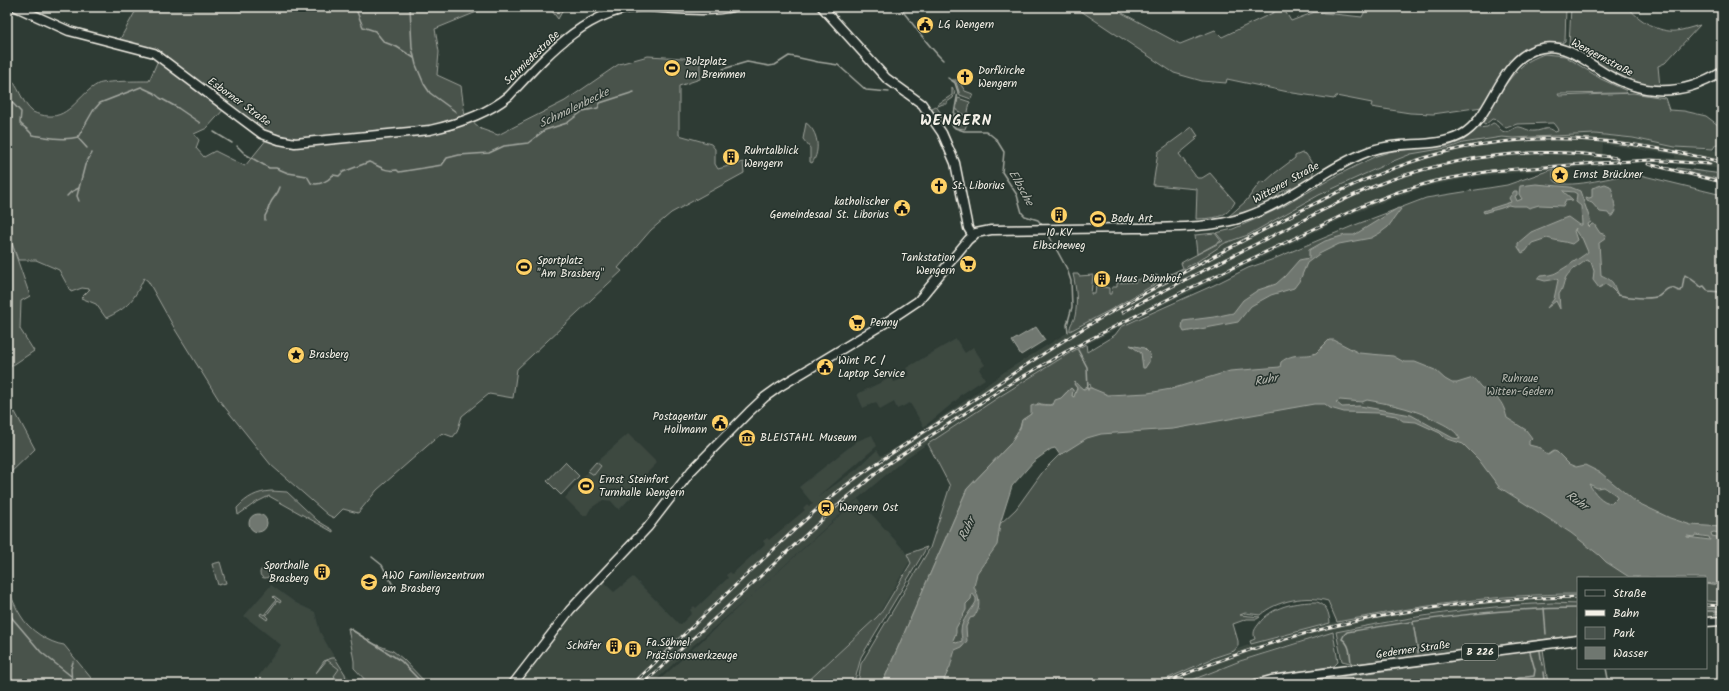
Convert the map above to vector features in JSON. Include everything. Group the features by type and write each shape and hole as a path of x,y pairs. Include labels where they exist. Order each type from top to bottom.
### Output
{"main road":[{"name":"Esborner Straße","path":"16,7 69,31 154,53 254,129 279,140 295,143 312,142 421,131 445,127 464,120"},
{"name":"Schmiedestraße","path":"464,120 502,102 558,46 589,23 607,14 623,9 635,8 716,9 733,7"},
{"path":"513,684 550,634 584,593 648,527 705,456 749,412 765,397 779,387 886,323 918,301 973,236 968,228 958,176 947,140 922,104 892,82 880,71 834,18 822,7"},
{"name":"Wengernstraße","path":"1540,48 1551,47 1567,50 1613,78 1647,90 1685,88 1707,81 1722,72"},
{"name":"Wittener Straße","path":"973,236 986,230 1198,226 1236,220 1270,207 1371,150 1394,145 1440,142 1462,135 1475,122 1502,80 1516,63 1525,55 1540,48"},
{"path":"1707,622 1722,620"},
{"name":"Gederner Straße","path":"1256,684 1271,680 1576,640"}],"shaded area":[{"path":"1595,134 1675,147 1722,151 1722,169 1651,162 1651,158 1675,158 1675,155 1603,144 1602,160 1597,160 1598,166 1480,176 1424,187 1352,214 1138,318 1068,354 906,458 848,507 750,597 858,499 904,550 910,561 877,617 805,684 655,684 747,599 688,650 652,684 518,684 552,636 596,589 596,581 599,578 614,592 633,577 680,625 692,613 690,610 694,606 696,608 728,578 726,575 730,572 732,574 765,544 763,541 767,538 769,540 805,510 803,508 807,504 809,506 813,504 799,487 857,441 872,435 877,446 818,497 857,469 877,450 881,456 899,446 1004,372 1070,331 1198,261 1225,243 1248,235 1319,195 1411,154 1452,147 1463,143 1502,137 1513,138"},
{"path":"956,339 965,353 973,347 985,365 979,369 985,379 959,396 959,398 924,427 910,403 897,409 894,402 880,410 876,402 863,408 857,394 892,377 894,382 910,375 906,368"},
{"path":"628,434 657,463 634,486 638,490 619,510 611,501 603,500 591,508 587,515 582,515 565,498 596,462"},
{"path":"271,585 296,603 315,612 320,632 341,668 355,684 253,684 281,645 244,616"},
{"path":"1552,594 1577,594 1577,604 1515,605 1428,614 1336,632 1278,648 1182,684 1155,684 1216,657 1251,644 1330,623 1411,607 1460,601"},
{"path":"1707,601 1722,602 1722,609 1707,608"}],"green space":[{"path":"136,7 226,7 240,11 240,7 489,7 435,29 439,52 437,75 461,86 465,117 440,126 297,140 285,139 257,128 160,54 119,41 135,12"},
{"path":"549,7 569,7 563,10 558,19"},
{"path":"1075,7 1111,7 1180,44 1215,30 1222,37 1283,8 1291,21 1315,12 1362,17 1367,7 1566,7 1565,41 1562,43 1539,44 1530,47 1514,58 1501,75 1482,107 1433,114 1410,113 1371,107 1372,103 1336,96 1334,99 1293,93 1227,79 1226,83 1202,81 1174,73"},
{"path":"1571,7 1628,7 1637,17 1649,25 1669,31 1679,31 1700,25 1665,63 1658,66 1660,87 1642,85 1610,71 1569,46"},
{"path":"1544,54 1565,56 1601,79 1627,91 1625,93 1558,94 1559,96 1633,93 1665,98 1669,110 1684,111 1706,116 1722,128 1722,146 1716,144 1713,149 1675,147 1633,138 1595,134 1513,138 1502,137 1463,143 1452,147 1411,154 1319,195 1248,235 1225,243 1198,261 1070,331 1070,327 1075,316 1076,305 1076,289 1073,274 1078,274 1079,276 1093,275 1091,294 1095,294 1096,286 1109,288 1109,294 1111,294 1112,287 1117,287 1117,283 1136,282 1136,280 1141,278 1147,279 1155,277 1155,275 1160,276 1155,281 1162,276 1164,277 1183,268 1181,263 1223,241 1216,233 1233,229 1284,206 1336,176 1376,156 1396,150 1448,146 1464,140 1478,128 1487,127 1493,123 1505,132 1519,127 1533,131 1550,129 1555,132 1558,131 1553,123 1517,124 1506,128 1497,120 1492,119 1485,125 1482,123 1500,92 1511,77 1523,65"},
{"path":"648,56 700,59 700,79 679,86 679,135 711,144 715,149 715,164 718,169 743,162 744,173 671,213 651,230 618,268 622,271 517,369 513,398 489,394 462,416 457,432 453,437 442,433 377,490 358,513 343,509 334,518 328,515 271,465 219,400 176,331 148,281 144,278 130,302 120,311 106,318 96,304 81,298 90,289 82,288 71,292 59,270 36,260 18,260 7,229 7,75 33,112 45,116 56,116 68,109 91,88 98,84 149,81 159,58 225,108 207,128 194,134 199,140 196,148 204,157 215,151 245,166 267,139 316,144 471,120 481,129 498,135 565,101 619,64"},
{"path":"951,80 958,80 965,91 973,94 971,99 960,95 956,82"},
{"path":"952,87 955,92 953,98 947,102 947,104 938,106 938,104 952,95"},
{"path":"958,98 970,102 967,117 956,110"},
{"path":"936,106 942,115 941,118 938,118 930,107 932,108"},
{"path":"955,113 962,117 959,120 962,124 967,119 968,120 965,129 956,128 953,125"},
{"path":"806,123 816,136 817,142 817,153 812,163 810,162 810,148 803,139"},
{"path":"1192,127 1198,136 1195,137 1197,139 1179,154 1197,178 1202,178 1210,173 1235,202 1228,212 1223,215 1196,219 1197,189 1153,185 1158,152"},
{"path":"1302,153 1306,154 1312,164 1312,176 1298,185 1279,193 1279,195 1274,199 1255,209 1228,217 1246,201 1261,181 1264,183 1295,158 1295,156"},
{"path":"1677,168 1722,174 1722,180 1676,170"},
{"name":"Ruhraue Witten-Gedern","path":"1553,169 1554,180 1560,183 1578,184 1627,175 1640,175 1722,195 1722,544 1639,577 1577,577 1577,594 1517,596 1457,602 1337,622 1328,601 1320,599 1302,599 1283,602 1260,615 1245,613 1240,615 1260,617 1257,619 1247,619 1233,624 1238,641 1238,646 1234,651 1216,657 1155,684 1138,684 1142,680 1135,684 934,684 950,645 969,583 999,529 1000,524 1016,509 1044,470 1065,449 1095,391 1091,388 1090,384 1083,389 1074,384 1077,388 1074,397 1072,396 1073,390 1071,388 1053,404 1044,405 1038,403 1031,414 1022,420 1020,428 1010,444 967,489 882,684 858,684 861,664 930,548 950,486 928,444 1002,395 1086,344 1087,352 1115,335 1121,327 1248,268 1426,198 1507,185"},
{"path":"7,230 30,296 21,301 20,329 34,351 7,369"},
{"path":"1215,233 1221,241 1197,254 1195,235"},
{"path":"15,412 35,449 7,476 7,421"},
{"path":"565,462 579,476 561,495 547,481"},
{"path":"596,462 601,466 594,475 588,471"},
{"path":"271,491 287,492 318,521 333,530 333,532 269,496 255,503 238,515 237,508 245,501 257,494"},
{"path":"927,547 861,657 856,676 852,684 805,684 883,610 911,563 907,554"},
{"path":"220,562 226,583 218,585 212,564"},
{"path":"263,568 267,568 269,569 269,577 263,578 260,575 260,571"},
{"path":"1707,583 1722,585 1722,602 1707,601"},
{"path":"7,588 19,613 29,626 46,639 64,645 96,684 7,684"},
{"path":"274,596 281,601 280,603 277,601 266,616 268,618 267,620 260,615 261,613 264,615 276,600 273,597"},
{"path":"1317,602 1323,605 1327,610 1330,623 1251,644 1250,641 1255,639 1254,633 1256,628 1270,613 1292,604"},
{"path":"1525,604 1577,604 1577,635 1354,664 1342,661 1336,632 1444,613"},
{"path":"1707,608 1722,609 1722,614 1715,613 1715,618 1707,619"},
{"path":"348,628 372,643 393,651 403,659 427,684 369,684 354,668"},
{"path":"1333,632 1338,662 1334,666 1275,675 1241,684 1182,684 1240,661"},
{"path":"1543,649 1548,684 1289,684"},
{"path":"332,658 335,658 345,674 346,679 338,680 334,676 339,669 327,660 316,673 324,661"}],"water":[{"path":"1536,184 1570,187 1580,191 1591,222 1588,224 1589,227 1594,224 1600,233 1606,235 1605,239 1599,243 1601,275 1611,281 1618,295 1605,284 1599,288 1593,280 1594,271 1591,262 1586,260 1570,272 1566,277 1559,294 1560,309 1556,301 1547,308 1554,299 1558,280 1545,281 1538,279 1538,277 1555,273 1588,252 1582,238 1575,230 1576,228 1574,231 1577,240 1572,244 1547,238 1532,243 1526,251 1522,253 1518,247 1518,243 1531,232 1568,217 1579,225 1582,225 1581,206 1576,202 1577,194 1574,192 1563,191 1573,200 1565,201 1563,206 1539,205 1529,208 1526,206 1508,205 1503,208 1484,213 1483,211 1511,202 1509,198 1514,191 1517,191 1517,195 1515,196 1517,201 1522,199 1519,194 1520,186"},
{"path":"1605,184 1610,186 1613,192 1616,211 1613,216 1610,216 1608,213 1600,212 1592,203 1587,201 1586,197 1592,197 1592,188"},
{"path":"1398,208 1401,209 1388,227 1380,233 1371,238 1339,244 1319,254 1307,263 1300,280 1294,288 1271,295 1251,306 1238,322 1184,332 1182,328 1183,321 1233,313 1243,300 1258,290 1276,284 1299,260 1309,258 1309,250 1325,241 1345,235 1354,235"},
{"path":"1036,327 1045,340 1021,355 1012,341"},
{"name":"Ruhr","path":"1329,340 1334,340 1359,353 1393,356 1404,362 1415,362 1435,370 1452,383 1473,378 1481,387 1499,400 1507,418 1526,430 1532,438 1529,441 1529,445 1541,448 1544,453 1548,455 1554,451 1557,452 1569,464 1576,467 1585,465 1601,473 1636,502 1670,518 1691,525 1722,527 1722,534 1714,532 1711,533 1712,536 1722,538 1722,585 1707,583 1707,577 1629,577 1606,562 1571,533 1499,487 1479,460 1463,444 1445,438 1440,433 1416,422 1403,421 1396,416 1378,413 1344,412 1330,408 1325,404 1314,404 1173,429 1101,434 1087,438 1060,455 1055,448 1051,449 1033,462 1012,486 1000,524 997,545 977,573 974,587 978,595 979,606 974,617 970,618 966,627 967,641 962,647 955,650 950,667 942,684 882,684 967,489 1010,444 1020,428 1022,420 1031,414 1031,406 1053,405 1055,400 1061,398 1071,388 1073,390 1072,396 1074,397 1077,388 1074,384 1075,382 1083,389 1091,388 1108,395 1148,393 1171,389 1230,371 1280,367 1281,362 1286,359 1295,356 1316,353","holes":["1340,400 1362,402 1367,400 1405,408 1423,414 1447,426 1454,431 1460,439 1453,438 1411,415 1360,406 1342,407 1336,402","1589,484 1597,488 1604,487 1616,495 1617,498 1612,503 1608,503 1599,496","1695,535 1709,537 1710,540 1687,537 1694,537","972,593 976,598 976,602 961,627 962,641 956,643 953,640 956,633 956,628 966,610 966,604 971,599"]},
{"path":"1130,345 1144,348 1150,354 1149,362 1145,368 1143,368 1141,353"},
{"path":"258,514 264,517 267,523 264,529 258,532 252,529 249,523 252,517"}],"waterway":[{"path":"355,7 363,27 375,31 384,42 397,47 414,58"},
{"path":"410,7 412,48 416,65 424,84 430,93 456,112"},
{"name":"Elbsche","path":"899,7 943,60"},
{"name":"Schmalenbecke","path":"723,69 747,62 769,66 775,65 789,56 838,65 866,90 889,92"},
{"name":"Elbsche","path":"948,78 955,83 958,92 952,125 955,128 964,131 986,131 996,139 1004,152 1002,172 1017,195 1022,213 1025,216 1038,220 1044,227"},
{"name":"Schmalenbecke","path":"7,97 21,112 20,123 32,135 49,138 66,139 78,137 93,111 100,103 141,87 154,93 200,123"},
{"name":"Schmalenbecke","path":"237,146 245,154 269,168 276,168 288,173 307,176 311,183 317,184 326,181 333,175 339,176 343,172 369,162 385,169 397,170 399,172 442,165 447,158 459,155 489,153 504,146 528,143 545,130 567,123 583,111 598,108 600,103 634,92"},
{"name":"Schmalenbecke","path":"214,132 232,143"},
{"path":"78,138 87,148"},
{"path":"67,196 79,188 85,165 92,153"},
{"path":"265,220 270,204 280,187"},
{"path":"79,188 77,196 79,201"},
{"name":"Elbsche","path":"1047,232 1067,269 1071,281 1072,307 1067,325 1068,332"},
{"path":"1618,295 1650,298 1659,296 1670,288 1681,291 1685,275 1701,287 1704,286 1708,291 1722,292"},
{"name":"Elbsche","path":"1078,350 1087,367 1088,390"},
{"path":"372,557 382,565 393,585"},
{"path":"1544,608 1546,634"},
{"path":"1351,663 1348,646 1342,639 1347,632 1462,615 1549,608 1577,608"},
{"path":"1707,611 1719,611"},
{"path":"7,612 41,652 71,676"},
{"path":"1413,622 1418,653"},
{"path":"349,628 401,661 423,684"},
{"path":"1540,651 1542,665"},
{"path":"1505,684 1519,678 1534,676 1535,670 1530,652"},
{"path":"72,684 71,669 73,662"},
{"path":"1606,669 1609,684"},
{"path":"1543,672 1544,680"},
{"path":"1353,678 1353,684"}],"railway":[{"path":"633,684 805,520 841,489 870,468 1027,364 1094,322 1180,274 1322,200 1413,161 1478,145 1510,141 1541,139 1601,141 1660,149 1722,162"},
{"path":"1123,312 1341,201 1371,187 1415,172 1471,159 1500,155 1558,153 1588,154 1617,158"},
{"path":"643,684 836,507 886,465 1005,387 1065,352 1184,291 1362,206 1398,192 1435,181 1491,171 1597,163 1651,160 1710,164"},
{"path":"1648,164 1722,182"},
{"path":"1162,684 1212,663 1263,646 1314,631 1366,619 1471,603 1577,597"},
{"path":"1707,605 1722,606"}],"place":[{"name":"LG Wengern","path":"925,25"},
{"name":"Bolzplatz Im Bremmen","path":"672,68"},
{"name":"Dorfkirche Wengern","path":"965,77"},
{"name":"Ruhrtalblick Wengern","path":"731,157"},
{"name":"Ernst Brückner","path":"1560,175"},
{"name":"St. Liborius","path":"939,186"},
{"name":"katholischer Gemeindesaal St. Liborius","path":"902,208"},
{"name":"10 KV Elbscheweg","path":"1059,215"},
{"name":"Body Art","path":"1098,219"},
{"name":"Tankstation Wengern","path":"968,264"},
{"name":"Sportplatz \"Am Brasberg\"","path":"524,267"},
{"name":"Haus Dönnhof","path":"1102,279"},
{"name":"Penny","path":"857,323"},
{"name":"Brasberg","path":"296,355"},
{"name":"Wint PC / Laptop Service","path":"825,367"},
{"name":"Postagentur Hollmann","path":"720,423"},
{"name":"BLEISTAHL Museum","path":"747,438"},
{"name":"Ernst Steinfort Turnhalle Wengern","path":"586,486"},
{"name":"Wengern Ost","path":"826,508"},
{"name":"Sporthalle Brasberg","path":"322,572"},
{"name":"AWO Familienzentrum am Brasberg","path":"369,582"},
{"name":"Schäfer","path":"614,646"},
{"name":"Fa.Söhnel Präzisionswerkzeuge","path":"633,649"}],"district":[{"name":"WENGERN","path":"956,121"}]}
